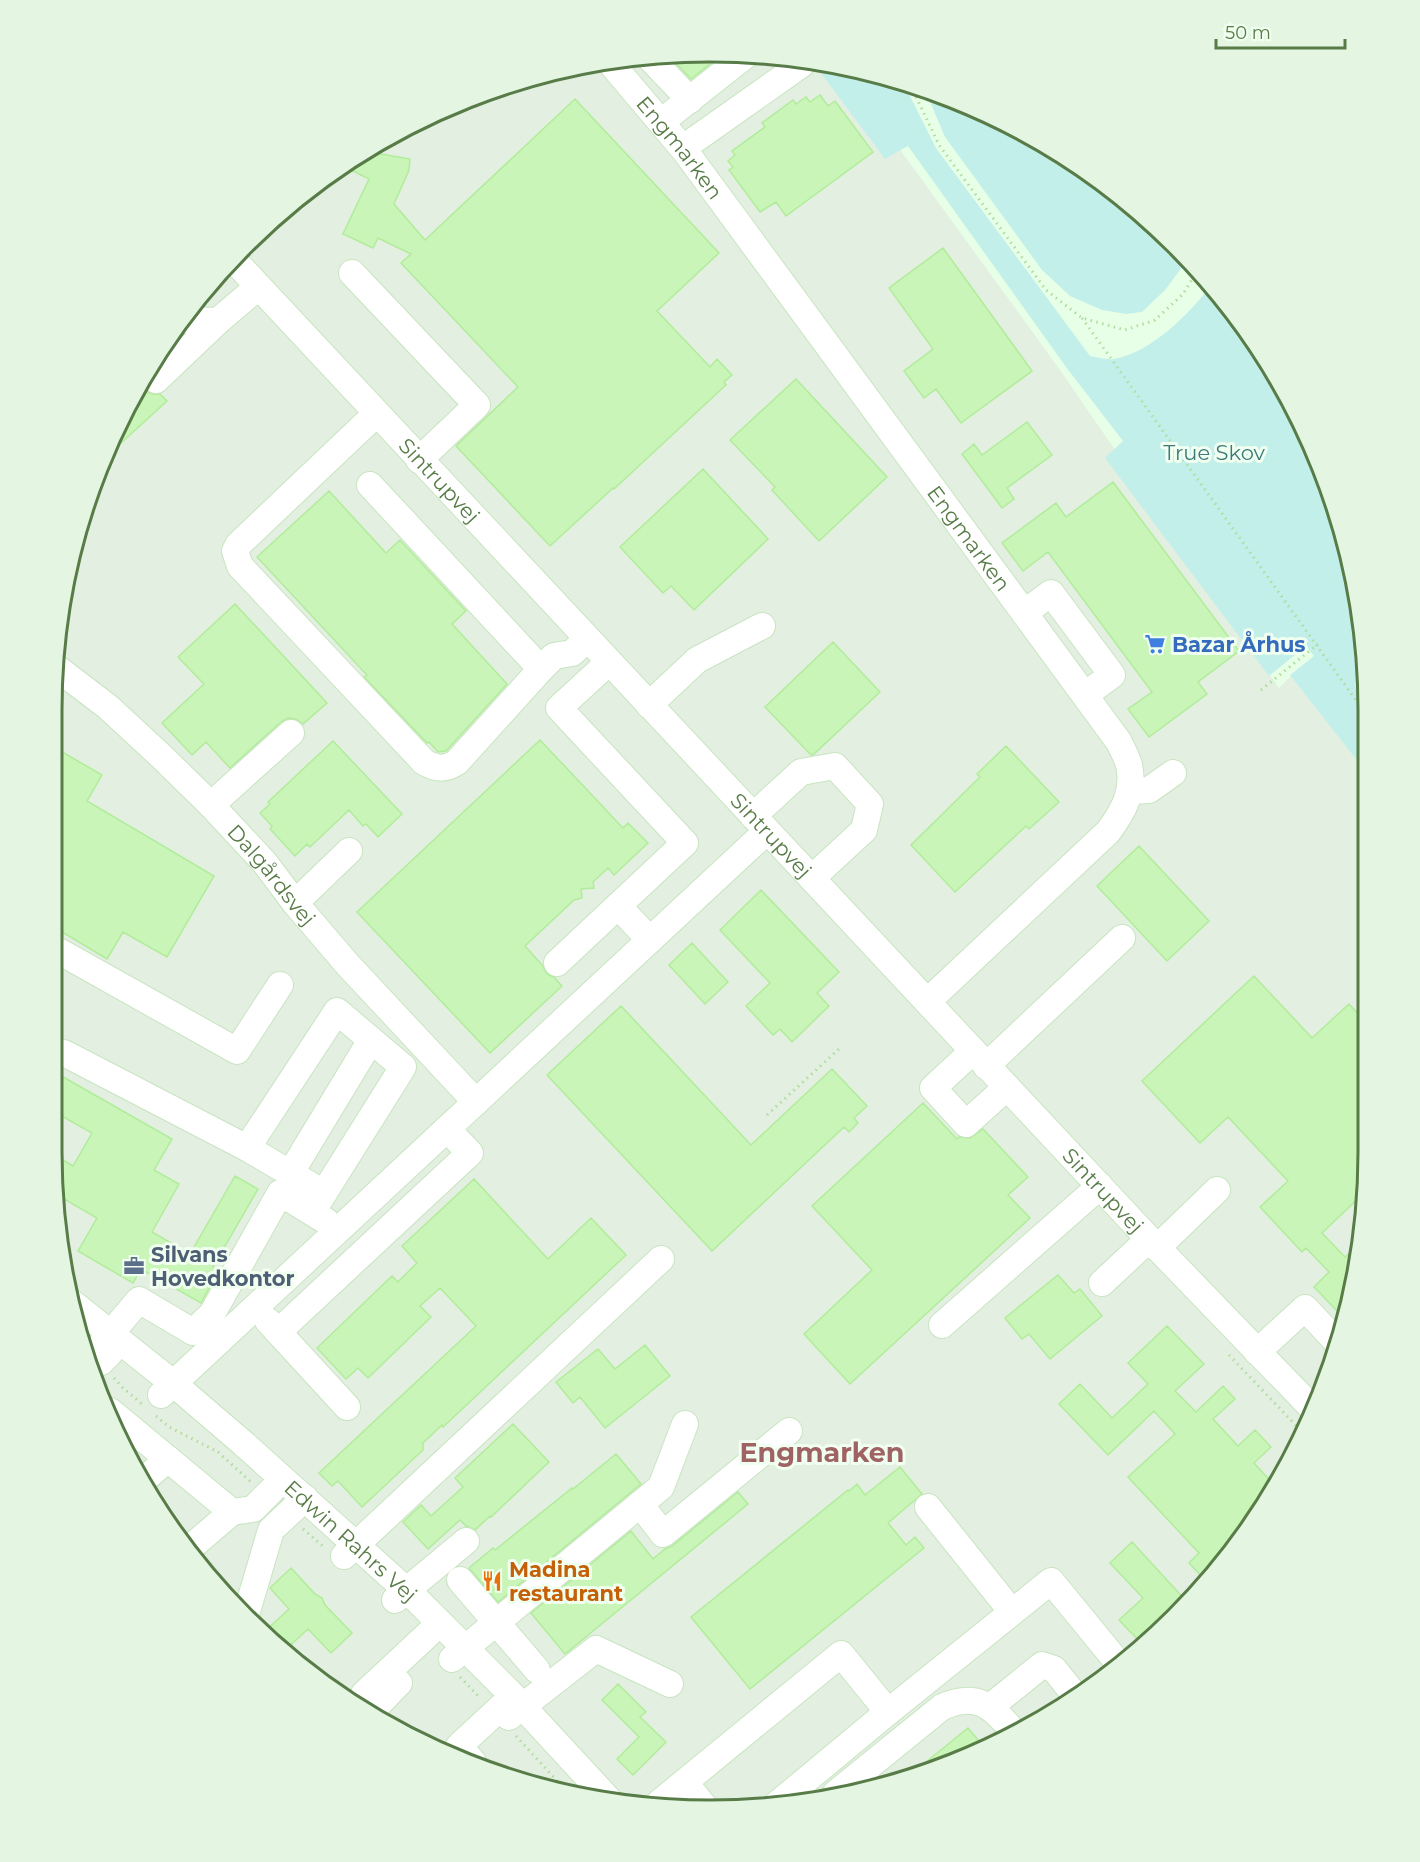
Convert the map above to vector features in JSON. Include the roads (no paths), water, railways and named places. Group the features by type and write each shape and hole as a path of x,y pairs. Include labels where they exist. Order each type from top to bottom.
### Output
{"street":[{"path":"661,123 737,63"},
{"path":"656,64 690,100"},
{"path":"683,148 797,67"},
{"name":"Engmarken","path":"615,69 683,148 1085,695 1119,742 1129,764 1130,791 1124,811 1108,832 928,1001"},
{"name":"Sintrupvej","path":"238,265 1153,1244 1307,1404"},
{"path":"352,273 477,405 419,460"},
{"path":"156,380 218,321 258,287"},
{"path":"192,320 218,321"},
{"path":"376,414 243,539 236,551 240,566 424,762 440,769 457,762 554,656 572,653 587,639"},
{"path":"370,485 541,669"},
{"path":"1024,613 1051,593 1112,675 1085,695"},
{"path":"649,705 697,660 762,626"},
{"path":"556,963 685,843 559,708 609,662"},
{"name":"Dalgårdsvej","path":"63,673 108,707 211,805 265,863 295,903 348,965 476,1102"},
{"path":"211,805 291,733"},
{"path":"167,1389 650,940 760,823 801,772 835,766 870,804 864,830 812,878"},
{"path":"1130,791 1149,790 1173,773"},
{"path":"295,903 349,851"},
{"path":"618,906 650,940"},
{"path":"1006,1087 966,1124 933,1088 980,1059 1122,938"},
{"path":"62,953 237,1051 280,985"},
{"path":"247,1148 337,1011 403,1067 318,1203"},
{"path":"290,1173 371,1040"},
{"path":"64,1053 247,1148 290,1173 339,1229"},
{"path":"278,1332 470,1153 447,1129"},
{"path":"942,1325 1100,1186"},
{"path":"1102,1283 1217,1190"},
{"path":"103,1349 139,1300 193,1332 212,1314 280,1193 318,1203"},
{"path":"350,1550 661,1258"},
{"path":"255,1308 347,1407"},
{"path":"1257,1352 1305,1308 1331,1336"},
{"name":"Edwin Rahrs Vej","path":"85,1322 103,1349"},
{"name":"Edwin Rahrs Vej","path":"89,1338 103,1349 167,1389 299,1504 400,1596 599,1791"},
{"name":"Edwin Rahrs Vej","path":"167,1389 272,1490 299,1504"},
{"path":"119,1419 232,1512"},
{"path":"459,1653 661,1487 685,1424"},
{"path":"640,1504 663,1534 789,1431"},
{"path":"148,1476 168,1459"},
{"path":"194,1544 232,1512 254,1509 272,1490"},
{"path":"247,1607 271,1530 299,1504"},
{"path":"928,1507 1012,1612"},
{"path":"400,1596 466,1541"},
{"path":"460,1580 537,1670"},
{"path":"787,1796 1051,1581 1115,1659"},
{"path":"368,1703 396,1665 434,1629"},
{"path":"462,1751 511,1707 596,1649 669,1684"},
{"path":"665,1799 841,1654 888,1712"},
{"path":"990,1707 1042,1665 1054,1669 1071,1690"},
{"path":"844,1786 942,1707 954,1702 967,1700 986,1704 1009,1727"},
{"name":"Edwin Rahrs Vej","path":"511,1707 574,1786"},
{"path":"685,1783 699,1800"}],"place":[{"name":"Bazar Århus","path":"1155,644"},
{"name":"Silvans Hovedkontor","path":"134,1266"},
{"name":"Madina restaurant","path":"492,1581"}],"district":[{"name":"Engmarken","path":"822,1452"}],"park label":[{"name":"True Skov","path":"1214,452"}]}
